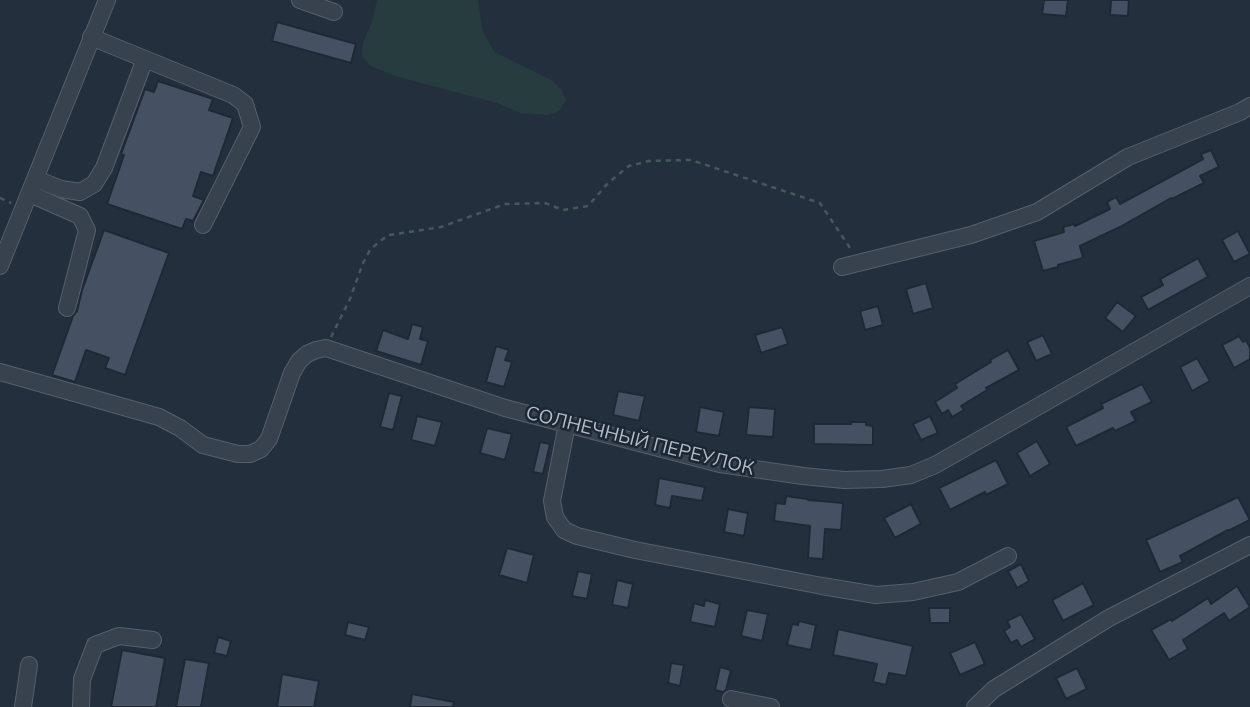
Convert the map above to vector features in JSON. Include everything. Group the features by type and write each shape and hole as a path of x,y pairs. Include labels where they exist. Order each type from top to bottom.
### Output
{"street":[{"path":"0,266 107,0"},
{"path":"300,0 334,12"},
{"path":"91,37 233,95 245,104 252,127 203,225"},
{"path":"33,186 80,192 94,184 104,168 145,59"},
{"path":"842,267 971,235 1037,212 1128,157 1250,106"},
{"path":"33,186 80,216 87,230 67,308"},
{"name":"СОЛНЕЧНЫЙ ПЕРЕУЛОК","path":"326,348 505,408 720,464 803,477 882,479 911,474 935,465 1250,286"},
{"path":"0,372 159,417 203,445 238,454 250,454 261,449 269,439 292,373 299,361 307,354 326,348"},
{"path":"567,424 552,500 555,517 564,530 576,536 635,550 876,595 913,592 958,582 1008,556"},
{"path":"975,707 994,689 1109,618 1250,545"},
{"path":"81,707 82,680 95,645 119,636 153,640"},
{"path":"23,707 29,665"},
{"path":"731,699 771,707"}],"path":[{"path":"326,348 370,250 389,235 441,227 505,204 545,203 563,210 588,206 608,183 629,166 649,161 691,160 820,203 859,263"}],"green space":[{"path":"377,0 478,0 482,29 494,52 551,80 561,89 566,100 559,111 547,115 521,113 497,103 395,76 371,66 362,56 363,43"}],"building":[{"path":"1044,0 1068,0 1066,16 1042,14"},
{"path":"1111,0 1129,0 1128,16 1110,15"},
{"path":"277,22 356,44 351,63 272,41"},
{"path":"158,81 213,99 209,110 233,118 213,176 201,172 193,196 204,200 193,221 186,219 182,229 107,204 124,155 121,154 145,89 154,92"},
{"path":"1211,150 1219,167 1200,176 1204,183 1080,246 1083,258 1043,271 1034,241 1064,232 1063,227 1075,226 1110,209 1107,202 1116,197 1120,204 1203,159 1201,154"},
{"path":"104,230 169,253 125,375 105,368 109,358 86,350 75,382 52,375"},
{"path":"1238,231 1250,254 1234,262 1222,240"},
{"path":"1198,258 1208,277 1148,310 1141,297 1163,285 1160,279"},
{"path":"926,283 933,308 913,314 906,289"},
{"path":"1117,302 1136,316 1123,332 1105,318"},
{"path":"878,306 883,325 865,330 860,311"},
{"path":"412,324 423,327 420,339 428,341 421,365 376,351 383,330 408,339"},
{"path":"782,327 788,344 761,353 755,335"},
{"path":"1043,335 1052,354 1036,361 1027,342"},
{"path":"1239,336 1243,342 1246,340 1250,348 1250,359 1234,368 1222,345"},
{"path":"496,346 509,350 505,360 512,362 504,387 486,382"},
{"path":"1008,350 1019,370 986,388 987,390 961,406 964,410 952,417 948,410 942,414 935,402 957,388 955,384"},
{"path":"1197,358 1210,381 1192,391 1180,367"},
{"path":"1142,384 1152,402 1131,412 1136,421 1115,431 1113,428 1076,446 1066,427 1103,408 1101,404"},
{"path":"618,391 645,396 639,421 613,415"},
{"path":"389,393 402,396 393,430 380,427"},
{"path":"700,407 724,412 719,436 696,432"},
{"path":"749,407 775,409 773,437 746,435"},
{"path":"417,416 442,422 435,446 411,440"},
{"path":"930,416 938,433 921,440 913,424"},
{"path":"866,422 866,425 873,426 873,445 814,444 814,424"},
{"path":"487,428 512,434 505,460 480,453"},
{"path":"1037,441 1050,464 1030,476 1017,453"},
{"path":"540,442 550,444 543,474 533,472"},
{"path":"996,460 1008,484 986,495 985,492 950,510 939,488"},
{"path":"659,478 705,487 702,501 672,496 670,508 655,505"},
{"path":"786,496 843,503 841,530 825,529 823,559 808,558 810,526 774,521 776,503 785,504"},
{"path":"1238,497 1250,520 1180,556 1183,562 1160,572 1146,540"},
{"path":"911,504 921,524 895,538 884,518"},
{"path":"728,509 748,513 744,536 724,532"},
{"path":"507,548 534,555 527,583 499,575"},
{"path":"1021,564 1029,581 1017,588 1008,571"},
{"path":"578,571 592,574 587,599 572,596"},
{"path":"617,580 633,584 628,608 612,605"},
{"path":"1083,583 1094,605 1063,621 1052,600"},
{"path":"1237,586 1250,607 1229,621 1224,613 1183,640 1188,649 1169,660 1151,630 1171,619 1172,621 1208,598 1211,604"},
{"path":"705,600 720,604 715,627 690,622 694,603 704,606"},
{"path":"929,608 950,608 950,623 930,623"},
{"path":"747,610 768,614 762,641 741,636"},
{"path":"1021,614 1035,639 1021,647 1017,640 1011,643 1004,631 1010,627 1007,621"},
{"path":"799,621 816,625 811,650 787,645 792,624 798,625"},
{"path":"348,622 369,627 365,640 345,635"},
{"path":"838,629 913,646 906,676 889,673 886,685 873,682 877,664 833,655"},
{"path":"218,637 231,641 227,656 214,653"},
{"path":"975,642 985,664 960,675 950,653"},
{"path":"122,650 165,658 156,707 111,707"},
{"path":"185,659 209,663 201,707 176,707"},
{"path":"671,663 684,665 680,686 668,683"},
{"path":"720,667 731,670 726,690 723,692 715,690"},
{"path":"1077,668 1087,689 1066,699 1056,678"},
{"path":"282,674 319,681 314,707 277,707"},
{"path":"412,694 454,702 453,707 410,707"}]}
